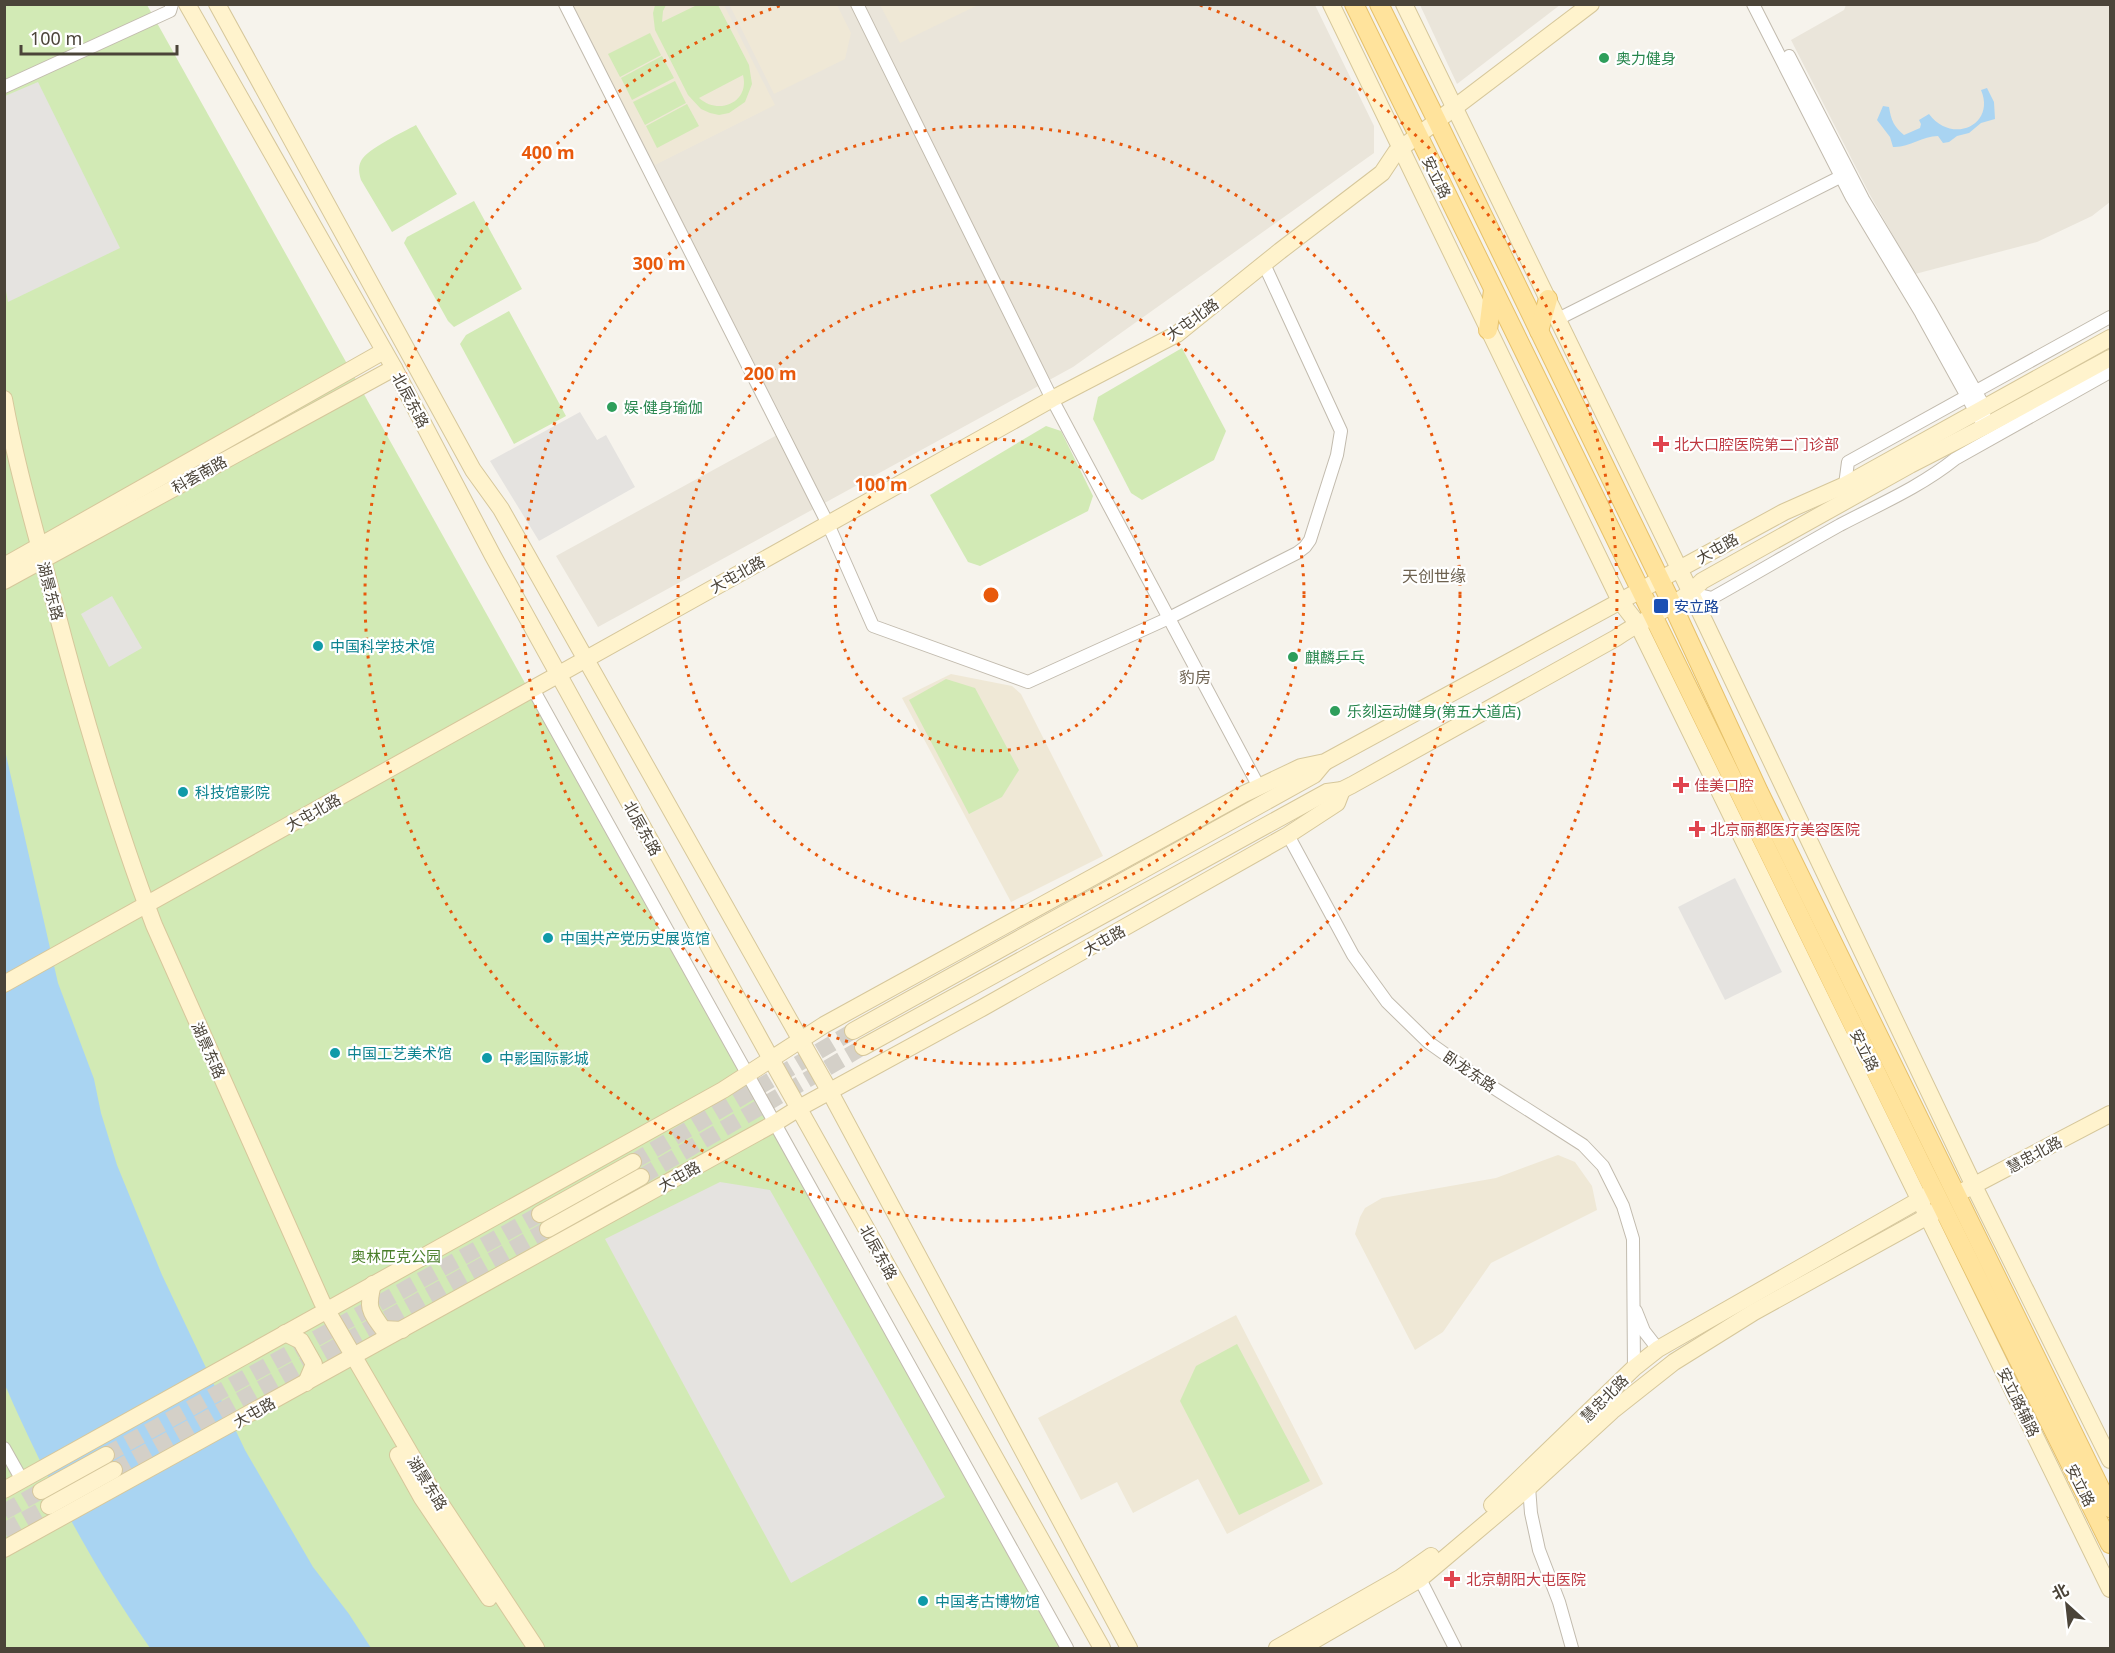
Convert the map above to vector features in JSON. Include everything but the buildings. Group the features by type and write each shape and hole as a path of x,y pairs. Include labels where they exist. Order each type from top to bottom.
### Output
{"main road":[{"name":"安立路","path":"1354,4 1653,614 1931,1204 2110,1544"},
{"name":"安立路","path":"1379,4 1672,604 1759,792 1966,1190 2110,1508"},
{"path":"1488,330 1493,290"},
{"path":"1539,331 1548,299"}],"street":[{"path":"4,87 170,11 172,4"},
{"name":"北辰东路","path":"187,4 384,351 558,674 771,1059 1102,1648"},
{"name":"北辰东路","path":"217,4 473,470 501,509 830,1092 1129,1648"},
{"path":"565,4 828,524 873,627 1028,682 1168,618 1305,547 1310,540 1337,455 1341,431 1264,264"},
{"path":"857,4 1052,399 1259,787"},
{"name":"安立路","path":"1331,4 1620,601 1637,623 1931,1204"},
{"name":"安立路","path":"1404,4 1691,593 1966,1190"},
{"path":"1455,108 1591,4"},
{"path":"1754,4 1845,174"},
{"path":"1762,4 1845,174 1852,198 1972,394 1980,410 1984,428"},
{"name":"大屯北路","path":"4,984 1052,399 1177,334 1382,173 1396,152 1455,108"},
{"path":"1558,319 1845,174"},
{"path":"1845,485 1848,462 2110,318"},
{"name":"大屯路","path":"4,1490 723,1090 843,1015 1259,787 1301,767 1325,762 1784,512 1845,485 2110,338"},
{"name":"科荟南路","path":"4,581 36,556 384,351"},
{"name":"大屯路","path":"863,1047 1327,792 1342,790 1616,638 1637,623 1691,593 1702,581 1712,575 2110,358"},
{"name":"科荟南路","path":"4,566 36,556 393,368"},
{"path":"1691,593 1712,598 1841,525 1888,502 1933,476 1954,459 2110,372"},
{"name":"湖景东路","path":"4,399 36,556 82,745 141,908 226,1117 322,1312 422,1498 523,1648"},
{"name":"湖景东路","path":"4,451 36,556"},
{"name":"北辰东路","path":"533,689 1067,1648"},
{"name":"大屯路","path":"854,1030 1314,775 1325,762"},
{"name":"大屯路","path":"49,1506 239,1420 349,1360 1288,835 1336,803 1342,790"},
{"name":"卧龙东路","path":"1288,835 1353,955 1387,1002 1428,1042 1482,1081 1575,1140 1595,1156 1614,1185 1629,1223 1634,1255 1634,1368"},
{"name":"慧忠北路","path":"1966,1190 2110,1114"},
{"name":"大屯路","path":"544,1221 637,1169"},
{"path":"1931,1204 1966,1190 2110,1460"},
{"name":"慧忠北路","path":"1277,1648 1401,1578 1436,1553 1500,1498 1634,1368 1658,1349 1931,1204"},
{"name":"慧忠北路","path":"1301,1648 1419,1579 1529,1488 1612,1411 1674,1362 1931,1204"},
{"name":"安立路辅路","path":"1931,1204 2110,1589"},
{"path":"374,1284 368,1302 374,1317 383,1329 402,1330"},
{"name":"卧龙东路","path":"1634,1298 1644,1331 1658,1349"},
{"path":"285,1334 301,1341 314,1365 306,1383"},
{"name":"湖景东路","path":"349,1360 536,1648"},
{"path":"4,1448 27,1477"},
{"name":"大屯路","path":"4,1549 49,1506 110,1463"},
{"path":"1529,1488 1531,1514 1539,1551 1559,1602 1572,1648"},
{"path":"1419,1579 1455,1648"}],"shaded area":[{"path":"734,4 837,5 851,33 845,59 774,94 730,6"},
{"path":"572,5 1315,5 1374,126 1374,153 1073,367 598,627 556,556 788,429"},
{"path":"572,5 724,5 775,105 655,165"},
{"path":"880,5 978,5 900,43"},
{"path":"1420,5 1560,5 1457,84"},
{"path":"1846,5 2110,5 2110,202 2092,216 2037,242 1915,274 1870,195 1791,40 1844,10"},
{"path":"38,82 120,248 8,302 4,280 5,96"},
{"path":"580,412 597,440 606,435 635,487 539,541 490,461"},
{"path":"112,596 142,648 109,667 81,614"},
{"path":"951,674 1012,686 1021,694 1103,856 1011,902 902,698"},
{"path":"1735,878 1782,972 1725,1000 1678,907"},
{"path":"1558,1155 1575,1162 1592,1186 1597,1210 1491,1263 1443,1332 1415,1350 1355,1234 1365,1208 1382,1198 1496,1178"},
{"path":"720,1182 770,1190 945,1497 791,1583 605,1239"},
{"path":"1236,1315 1323,1484 1227,1534 1198,1479 1133,1513 1117,1482 1081,1500 1038,1418"}],"green space":[{"name":"奥林匹克公园","path":"4,5 147,5 1063,1648 5,1648"},
{"path":"655,5 666,5 662,22 697,5 718,5 749,65 752,84 745,102 729,113 719,115 701,109 688,95 655,30 653,13","holes":["743,75 742,93 737,99 724,106 715,106 699,98"]},
{"path":"650,33 661,55 620,77 608,54"},
{"path":"662,56 674,78 632,100 621,78"},
{"path":"675,81 686,103 645,125 633,102"},
{"path":"687,104 699,126 657,148 646,126"},
{"path":"416,125 457,194 392,232 361,180 359,166 370,151"},
{"path":"474,201 522,289 454,327 448,321 404,243 407,237"},
{"path":"509,311 566,416 514,444 460,344 466,335"},
{"path":"1182,348 1226,431 1214,460 1142,500 1131,493 1093,419 1098,397"},
{"path":"1046,426 1061,431 1093,496 1088,511 980,566 968,562 930,495"},
{"path":"946,679 975,688 1019,770 1002,797 969,814 909,700"},
{"path":"1237,1344 1310,1481 1239,1515 1180,1401 1196,1366"}],"water":[{"path":"1987,88 1994,102 1995,119 1981,123 1969,133 1957,136 1949,142 1943,143 1938,136 1905,146 1893,147 1890,137 1877,120 1883,106 1889,107 1894,123 1904,135 1920,128 1919,120 1929,114 1938,123 1949,128 1969,127 1982,113 1984,102 1981,90"},
{"path":"4,746 58,983 94,1079 101,1113 117,1165 162,1275 245,1450 313,1567 349,1614 371,1648 150,1648 109,1586 71,1521 5,1385"}],"tunnel":[{"path":"633,1162 853,1031"},
{"path":"641,1177 863,1047"},
{"path":"106,1455 540,1214"},
{"path":"114,1470 548,1229"},
{"path":"4,1512 41,1491"},
{"path":"4,1531 49,1506"}],"place":[{"name":"奥力健身","path":"1604,58"},
{"name":"娱·健身瑜伽","path":"612,407"},
{"name":"北大口腔医院第二门诊部","path":"1661,444"},
{"name":"安立路","path":"1661,606"},
{"name":"中国科学技术馆","path":"318,646"},
{"name":"麒麟乒乓","path":"1293,657"},
{"name":"乐刻运动健身(第五大道店)","path":"1335,711"},
{"name":"佳美口腔","path":"1681,785"},
{"name":"科技馆影院","path":"183,792"},
{"name":"北京丽都医疗美容医院","path":"1697,829"},
{"name":"中国共产党历史展览馆","path":"548,938"},
{"name":"中国工艺美术馆","path":"335,1053"},
{"name":"中影国际影城","path":"487,1058"},
{"name":"北京朝阳大屯医院","path":"1452,1579"},
{"name":"中国考古博物馆","path":"923,1601"}],"district":[{"name":"天创世缘","path":"1434,576"},
{"name":"豹房","path":"1195,677"}]}
